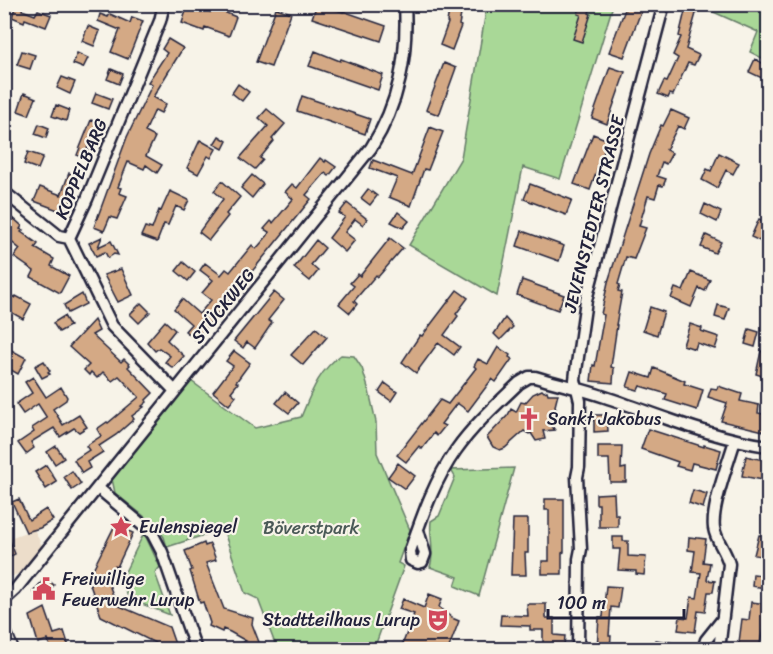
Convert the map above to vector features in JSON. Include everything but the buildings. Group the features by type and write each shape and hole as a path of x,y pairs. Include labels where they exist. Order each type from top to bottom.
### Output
{"main road":[{"path":"4,633 11,650"}],"street":[{"name":"KOPPELBARG","path":"164,4 160,21 69,238 112,326 175,391"},
{"name":"STÜCKWEG","path":"4,600 15,590 357,167 379,135 393,104 402,75 405,51 405,4"},
{"name":"JEVENSTEDTER STRASSE","path":"578,650 581,549 577,477 580,401 576,371 586,300 664,4"},
{"path":"4,192 59,236 69,238"},
{"path":"418,530 438,480 456,449 519,383 529,377 577,388 674,422 735,440 768,446"},
{"path":"719,650 729,564 716,534 714,519 735,440"},
{"path":"98,488 144,525 158,543 196,650"},
{"path":"704,650 706,640 724,617"}],"shaded area":[{"path":"34,529 42,546 20,573 5,577 4,540"}],"green space":[{"path":"487,5 613,5 560,179 523,167 497,296 409,245 461,158"},
{"path":"698,5 768,5 768,61 750,52 758,32"},
{"name":"Böverstpark","path":"341,355 354,356 362,368 369,391 376,422 377,453 410,530 398,563 404,566 374,649 277,649 258,599 245,593 223,529 167,547 164,537 156,526 115,493 112,479 191,381 255,428 301,417 321,375"},
{"path":"514,468 479,596 455,586 458,577 430,567 431,521 439,516 455,477 451,470"},
{"path":"144,533 160,567 155,573 170,615 129,599 121,580"}],"place":[{"name":"Sankt Jakobus","path":"529,419"},
{"name":"Eulenspiegel","path":"121,527"},
{"name":"Freiwillige Feuerwehr Lurup","path":"44,589"},
{"name":"Stadtteilhaus Lurup","path":"438,620"}]}
